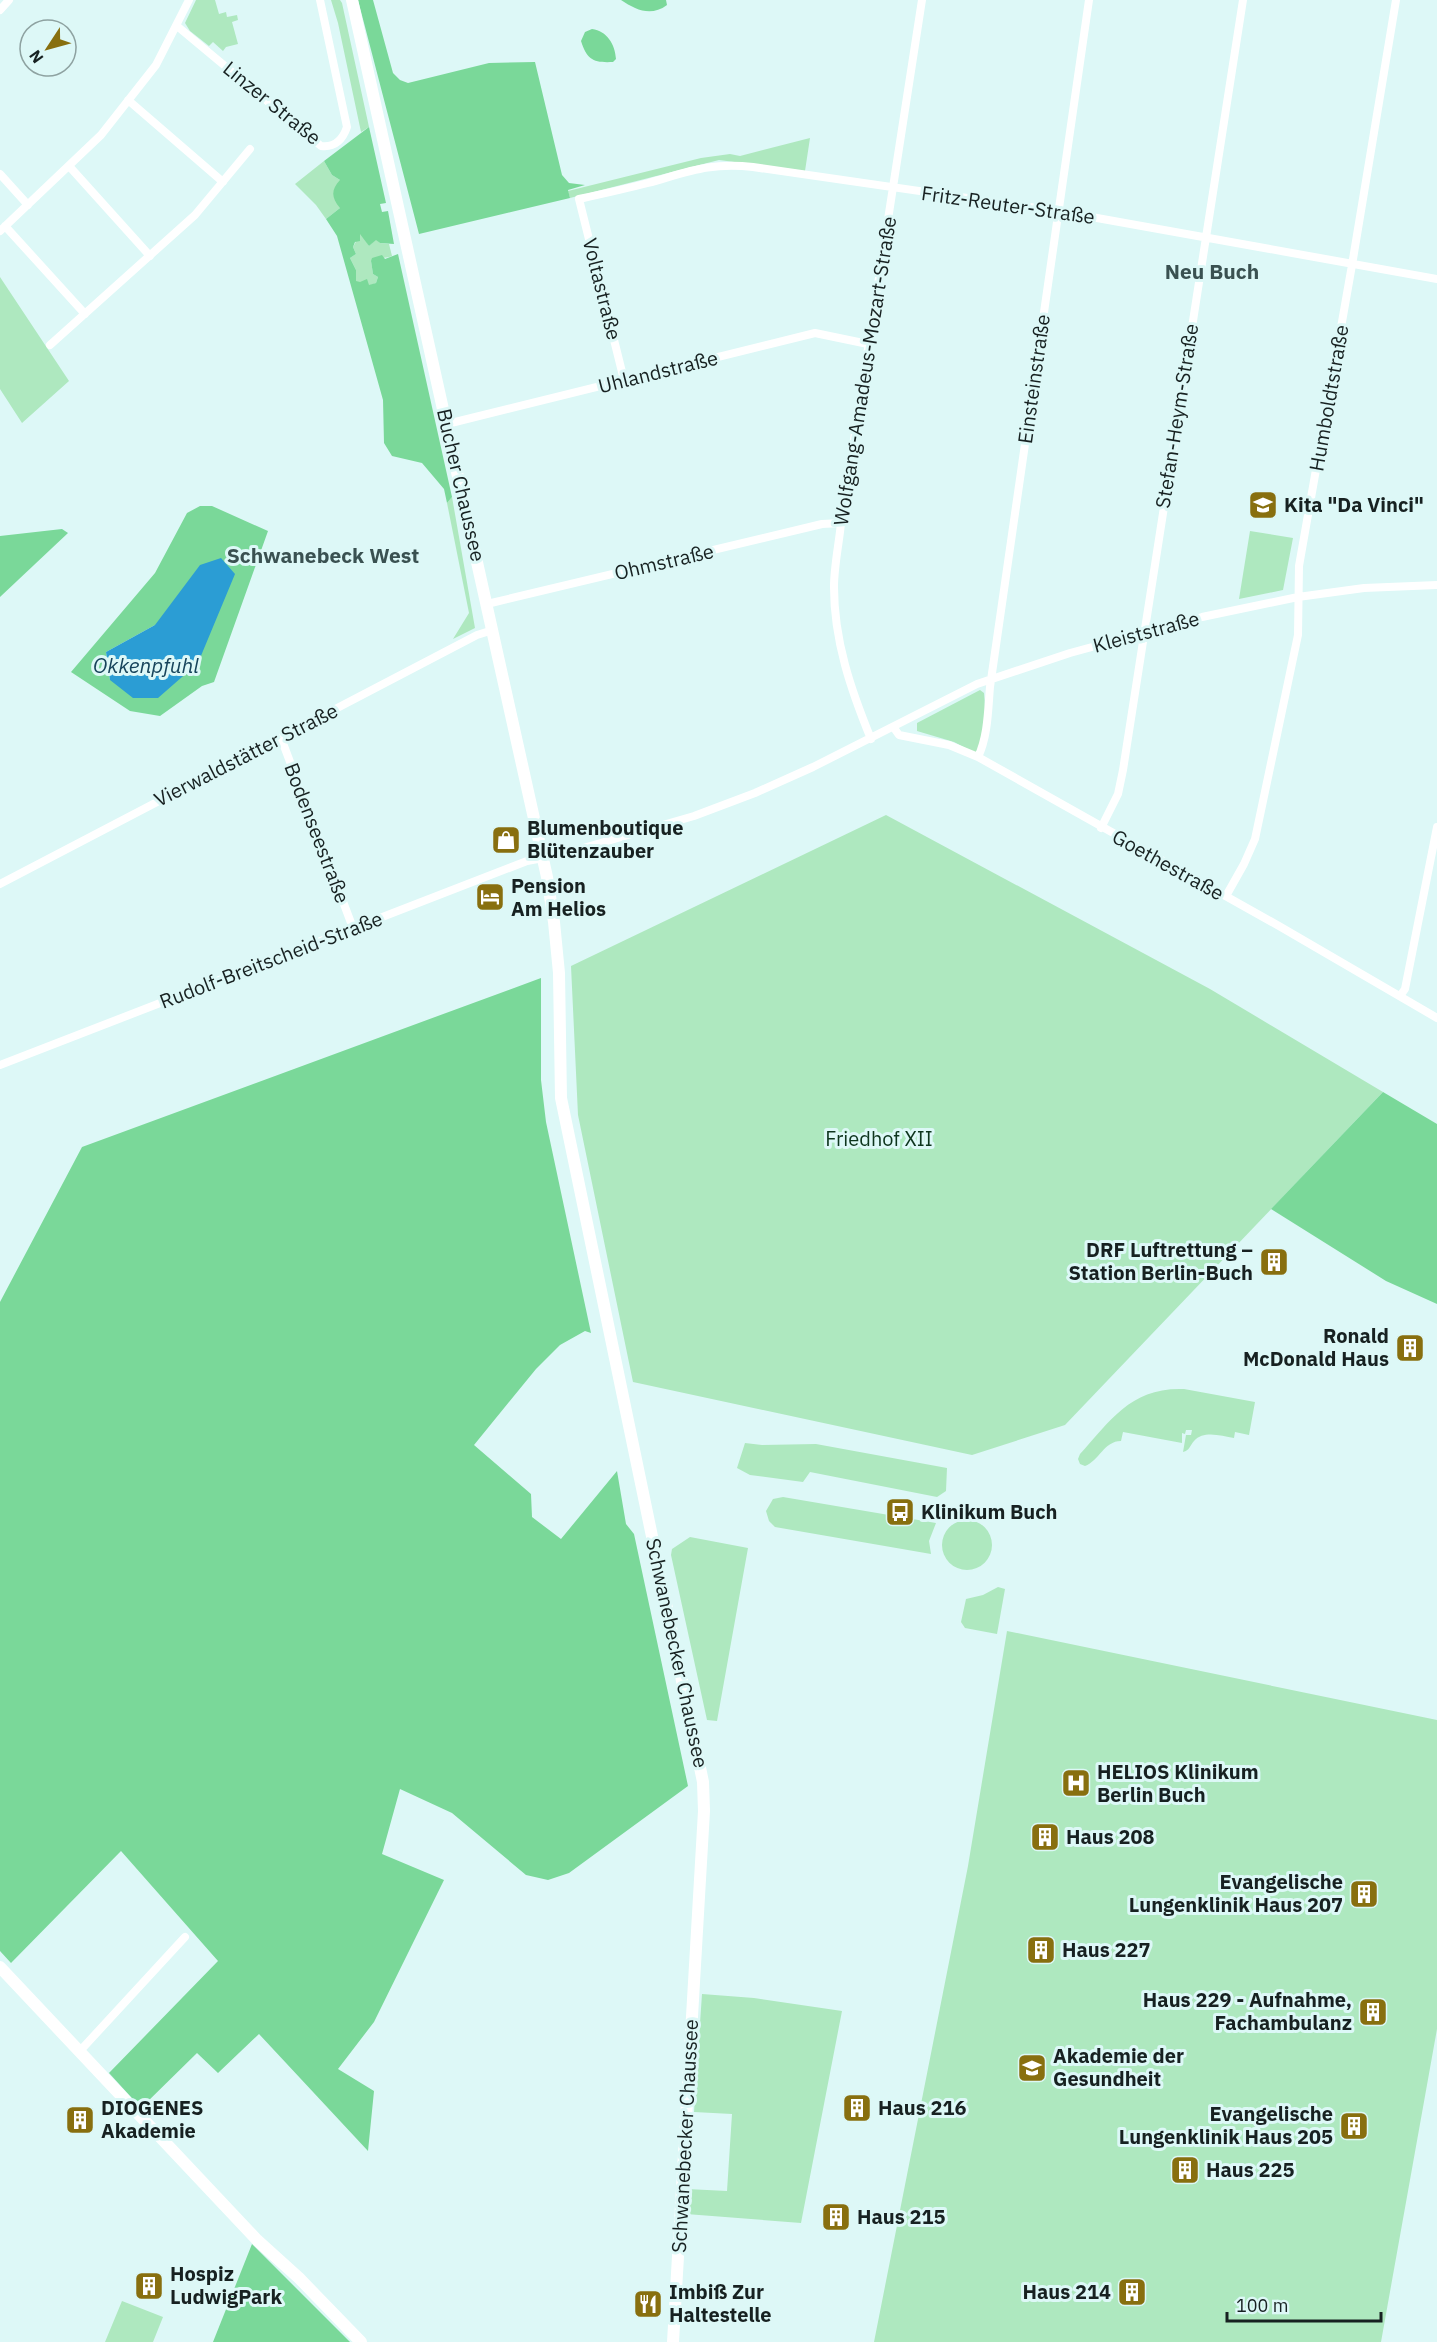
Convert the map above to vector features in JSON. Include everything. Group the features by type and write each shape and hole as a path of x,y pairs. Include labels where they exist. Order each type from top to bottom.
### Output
{"main road":[{"name":"Bucher Chaussee","path":"352,0 543,858 554,922 559,973"},
{"name":"Schwanebecker Chaussee","path":"559,973 561,1098 684,1680 704,1793 673,2342"},
{"path":"0,1967 257,2240 299,2278 361,2342"}],"street":[{"path":"0,10 9,0"},
{"path":"84,314 2,229 101,135 156,65 189,0"},
{"name":"Linzer Straße","path":"177,26 321,146 329,147 343,138 347,127 320,0"},
{"name":"Wolfgang-Amadeus-Mozart-Straße","path":"871,739 853,694 839,646 834,587 841,523 922,0"},
{"name":"Einsteinstraße","path":"978,758 983,747 1089,0"},
{"name":"Stefan-Heym-Straße","path":"1101,828 1118,794 1123,770 1243,0"},
{"name":"Humboldtstraße","path":"1226,896 1251,847 1263,810 1298,635 1299,566 1396,0"},
{"path":"128,100 223,182"},
{"path":"50,345 195,215 250,149"},
{"name":"Fritz-Reuter-Straße","path":"579,199 699,168 728,164 1058,211 1437,279"},
{"path":"69,166 150,256"},
{"path":"0,174 28,205"},
{"name":"Voltastraße","path":"579,199 624,380"},
{"name":"Uhlandstraße","path":"447,424 815,333 868,344"},
{"name":"Ohmstraße","path":"487,604 822,524 841,523"},
{"name":"Kleiststraße","path":"871,739 992,678 1144,632 1298,597 1364,588 1437,585"},
{"name":"Vierwaldstätter Straße","path":"0,884 477,635 493,630"},
{"name":"Goethestraße","path":"894,728 899,735 949,745 978,758 1437,1017"},
{"name":"Bodenseestraße","path":"281,738 353,928"},
{"name":"Rudolf-Breitscheid-Straße","path":"0,1065 526,861 559,855 694,816 779,783 871,739"},
{"path":"1400,996 1405,989 1434,864 1437,827"},
{"path":"79,2052 185,1937"}],"green space":[{"path":"196,0 215,0 219,14 226,12 227,17 237,15 238,20 232,22 238,44 226,47 223,51 213,42 209,46 190,31 185,23"},
{"path":"331,0 340,0 342,3 369,127 361,132 338,23"},
{"path":"358,0 373,0 393,73 400,80 408,83 489,63 535,62 562,175 569,183 585,185 568,190 570,198 419,234"},
{"path":"621,0 666,0 667,5 655,11 644,11"},
{"path":"592,29 602,32 612,43 616,59 613,62 596,61 586,52 581,41 585,32"},
{"path":"369,127 386,203 380,204 382,212 388,211 394,244 380,243 376,240 369,246 360,234 360,241 355,242 353,247 356,254 350,258 356,270 356,281 367,279 369,285 376,283 378,277 373,274 372,258 382,255 385,259 398,254 452,497 447,503 444,489 422,463 392,456 384,443 383,400 337,236 326,219 340,208 333,194 340,180 332,175 324,161"},
{"path":"810,138 805,171 719,160 570,198 568,191 701,158 730,154 740,156"},
{"path":"324,161 332,175 340,180 340,208 326,219 295,184"},
{"path":"360,234 369,246 376,239 380,243 389,244 392,256 371,261 373,274 378,277 376,283 369,286 356,282 356,270 350,258 356,254 353,247"},
{"path":"0,277 69,381 22,423 0,389"},
{"path":"452,497 475,628 453,639 469,613 447,503"},
{"path":"200,506 212,506 268,531 214,682 202,686 160,716 130,711 71,672 155,573 187,513","holes":["155,625 110,680 106,652"]},
{"path":"62,529 68,533 0,597 0,536"},
{"path":"1250,531 1293,538 1283,590 1239,599"},
{"path":"980,690 984,693 985,716 982,740 977,754 954,742 917,731 917,723"},
{"name":"Friedhof XII","path":"886,815 1210,989 1383,1092 1065,1425 972,1455 633,1382 578,1115 571,966"},
{"path":"541,978 541,1080 546,1122 591,1333 585,1331 560,1345 536,1369 474,1445 531,1494 532,1517 561,1539 617,1471 626,1524 634,1534 688,1786 569,1873 548,1880 526,1875 452,1813 400,1789 382,1854 444,1880 374,2022 338,2069 374,2091 368,2151 259,2034 218,2073 197,2053 141,2108 109,2073 218,1961 121,1851 11,1963 0,1951 0,1302 82,1147"},
{"path":"1383,1092 1437,1124 1437,1304 1386,1281 1271,1209"},
{"path":"1184,1389 1255,1402 1249,1435 1235,1432 1234,1438 1203,1436 1183,1452 1186,1435 1191,1435 1192,1430 1186,1430 1185,1434 1182,1433 1182,1443 1123,1432 1121,1441 1110,1444 1085,1466 1080,1464 1078,1459 1080,1454 1124,1408 1150,1394"},
{"path":"745,1443 816,1444 947,1468 946,1491 937,1497 810,1472 803,1482 750,1475 737,1468"},
{"path":"783,1497 936,1523 929,1541 931,1554 775,1527 769,1521 766,1511 773,1499"},
{"path":"962,1520 972,1520 985,1527 992,1540 992,1550 985,1563 972,1570 962,1570 953,1566 946,1559 942,1550 942,1540 946,1531 953,1524"},
{"path":"690,1537 748,1548 717,1721 707,1720 671,1555 672,1549"},
{"path":"998,1587 1005,1589 997,1634 965,1628 961,1622 966,1599 983,1595"},
{"path":"1007,1631 1437,1720 1437,2029 1381,2342 874,2342 968,1866"},
{"path":"702,1994 754,1998 842,2011 801,2223 686,2214 687,2189 727,2191 732,2114 694,2112"},
{"path":"252,2244 350,2342 213,2342"},
{"path":"122,2301 163,2317 153,2342 105,2342"}],"water":[{"name":"Okkenpfuhl","path":"221,558 235,574 198,663 158,698 133,698 110,680 106,652 155,625 200,565"}],"place":[{"name":"Kita \"Da Vinci\"","path":"1263,505"},
{"name":"Blumenboutique Blütenzauber","path":"506,840"},
{"name":"Pension Am Helios","path":"490,897"},
{"name":"DRF Luftrettung – Station Berlin-Buch","path":"1274,1262"},
{"name":"Ronald McDonald Haus","path":"1410,1348"},
{"name":"Klinikum Buch","path":"900,1512"},
{"name":"HELIOS Klinikum Berlin Buch","path":"1076,1783"},
{"name":"Haus 208","path":"1045,1837"},
{"name":"Evangelische Lungenklinik Haus 207","path":"1364,1894"},
{"name":"Haus 227","path":"1041,1950"},
{"name":"Haus 229 - Aufnahme, Fachambulanz","path":"1373,2012"},
{"name":"Akademie der Gesundheit","path":"1032,2068"},
{"name":"Haus 216","path":"857,2108"},
{"name":"DIOGENES Akademie","path":"80,2120"},
{"name":"Evangelische Lungenklinik Haus 205","path":"1354,2126"},
{"name":"Haus 225","path":"1185,2170"},
{"name":"Haus 215","path":"836,2217"},
{"name":"Hospiz LudwigPark","path":"149,2286"},
{"name":"Haus 214","path":"1132,2292"},
{"name":"Imbiß Zur Haltestelle","path":"648,2304"}],"district":[{"name":"Neu Buch","path":"1212,272"},
{"name":"Schwanebeck West","path":"323,556"}]}
